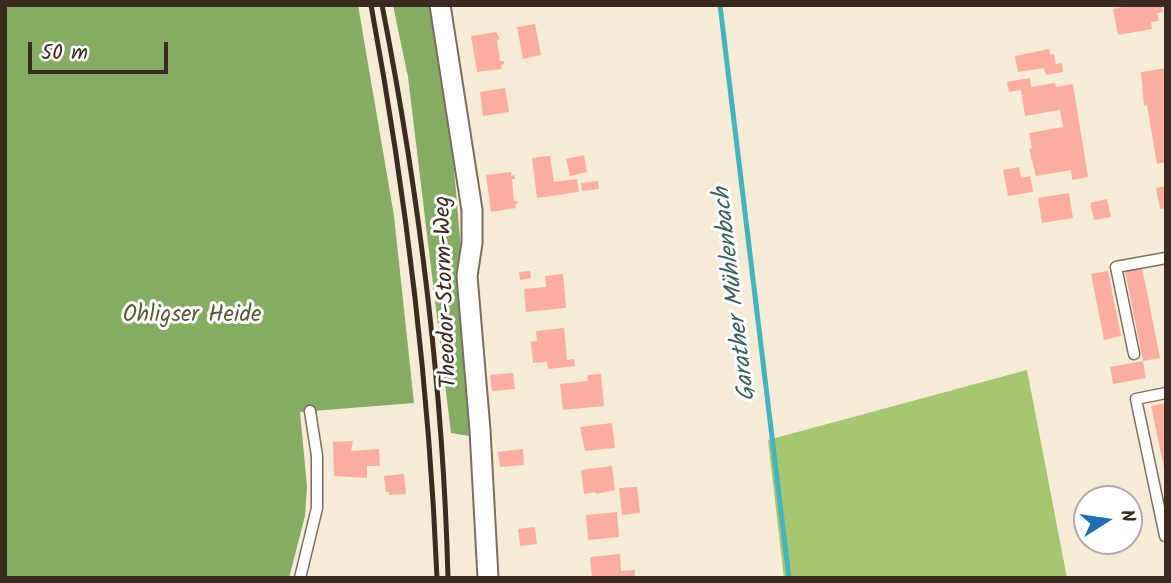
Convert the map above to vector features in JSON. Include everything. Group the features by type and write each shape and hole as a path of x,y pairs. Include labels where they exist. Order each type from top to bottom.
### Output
{"street":[{"name":"Theodor-Storm-Weg","path":"440,5 472,211 472,243 467,276 482,458 488,578"}],"lane":[{"path":"1134,354 1116,267 1166,258"},
{"path":"1165,536 1136,400 1166,393"},
{"path":"300,578 317,508 317,456 310,411"}],"green space":[{"name":"Ohligser Heide","path":"5,5 358,5 394,216 414,403 300,412 307,487 305,516 289,578 5,578"},
{"path":"393,5 435,5 443,39 466,310 469,436 451,433 408,77"},
{"path":"1027,370 1067,578 784,578 768,440"}],"building":[{"path":"1131,5 1162,5 1163,12 1157,13 1159,21 1151,22 1152,29 1118,35 1113,9"},
{"path":"535,24 541,55 523,59 517,27"},
{"path":"496,32 500,39 497,40 500,61 504,61 502,69 477,72 471,36"},
{"path":"1049,49 1050,55 1054,54 1056,64 1062,63 1063,72 1046,75 1044,68 1018,72 1015,56"},
{"path":"1166,68 1166,162 1157,164 1147,105 1144,106 1141,72"},
{"path":"1030,78 1031,87 1055,83 1056,87 1073,84 1088,177 1072,180 1071,170 1036,176 1029,149 1032,148 1029,133 1063,127 1060,110 1025,116 1021,90 1009,92 1007,82"},
{"path":"505,88 509,112 483,116 480,92"},
{"path":"584,155 587,172 570,176 566,159"},
{"path":"550,156 554,182 577,179 579,192 537,198 532,158"},
{"path":"1019,167 1021,178 1030,176 1033,192 1008,196 1003,170"},
{"path":"511,172 515,179 512,179 514,201 518,204 515,204 516,208 491,212 486,175"},
{"path":"598,181 599,189 582,191 581,183"},
{"path":"1166,186 1166,208 1160,209 1156,188"},
{"path":"1069,193 1073,218 1042,223 1038,198"},
{"path":"1107,199 1111,217 1094,220 1090,203"},
{"path":"1142,267 1160,358 1143,361 1125,271"},
{"path":"530,271 531,278 520,280 519,272"},
{"path":"1108,271 1121,336 1104,340 1091,274"},
{"path":"563,274 566,308 526,312 524,289 546,287 545,276"},
{"path":"564,328 567,360 574,359 575,366 548,369 547,362 533,363 531,342 537,341 536,331"},
{"path":"1143,361 1146,378 1113,384 1110,367"},
{"path":"513,373 515,389 492,391 490,375"},
{"path":"601,374 604,406 563,410 560,384 588,381 587,375"},
{"path":"1166,403 1166,472 1165,472 1151,406"},
{"path":"612,423 615,448 585,451 580,427"},
{"path":"353,441 351,451 379,449 380,466 367,466 367,478 334,476 333,442"},
{"path":"523,449 524,465 500,467 498,452"},
{"path":"612,466 615,490 584,494 581,470"},
{"path":"404,474 406,494 389,495 389,492 386,492 384,476"},
{"path":"637,487 640,513 622,515 619,488"},
{"path":"617,512 619,537 588,540 586,515"},
{"path":"535,527 537,544 520,546 518,529"},
{"path":"620,554 621,571 635,570 635,578 592,578 590,557"}],"waterway":[{"name":"Garather Mühlenbach","path":"720,5 789,578"}],"railway":[{"path":"371,5 395,147 414,290 428,434 437,578"},
{"path":"382,5 407,147 427,290 441,434 448,578"}]}
